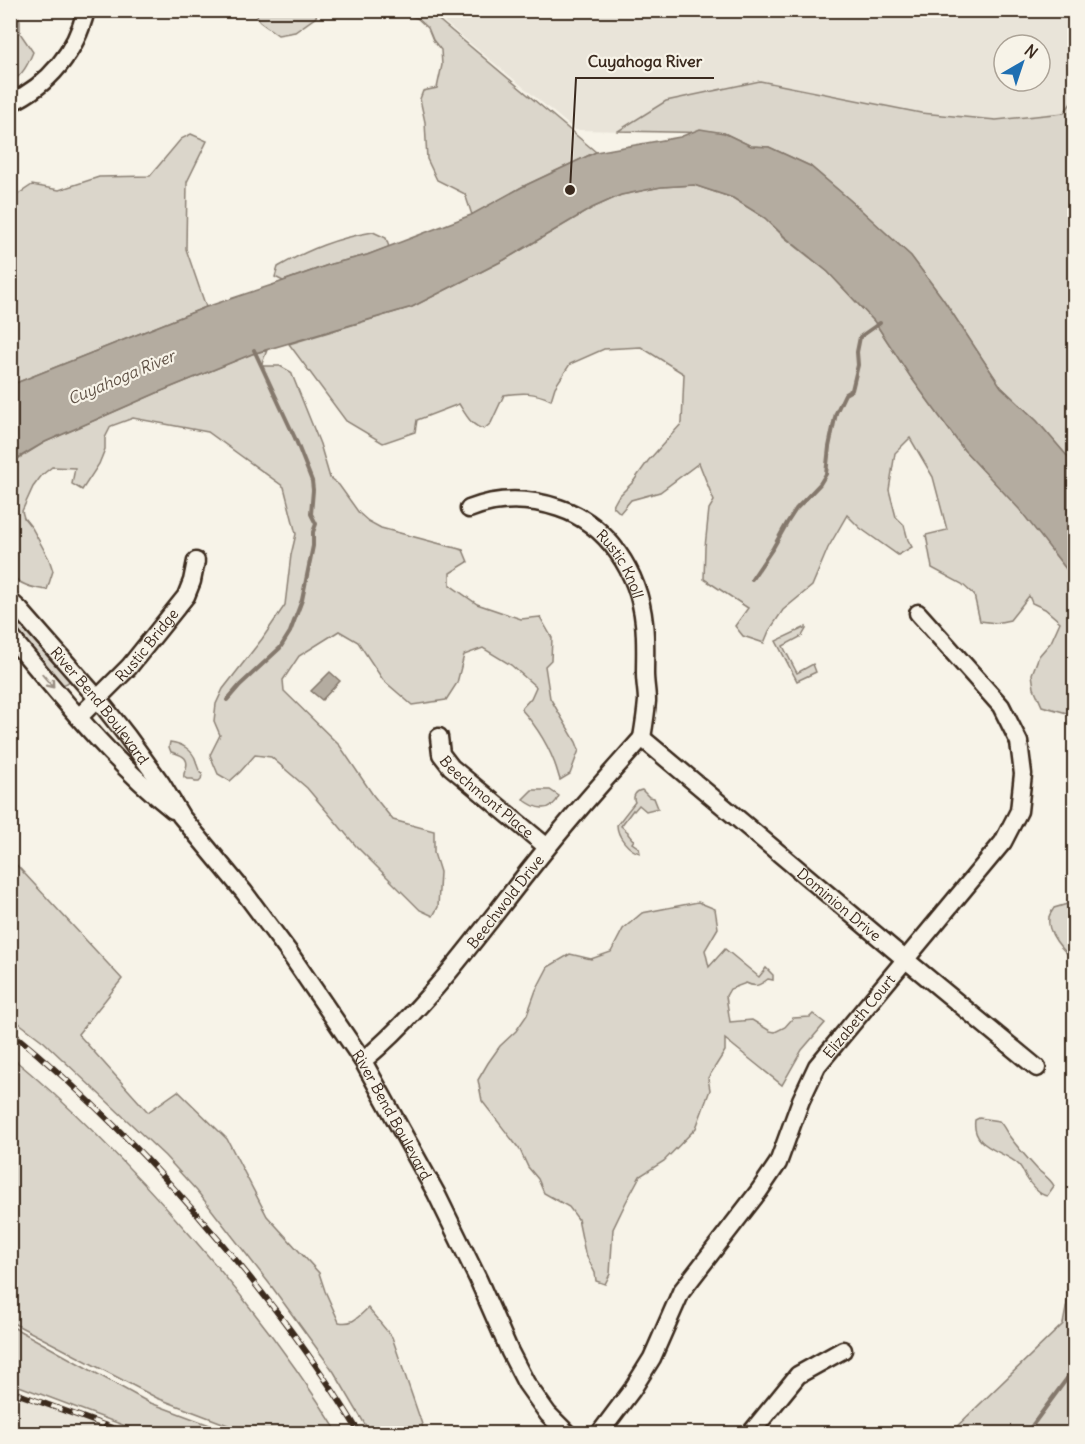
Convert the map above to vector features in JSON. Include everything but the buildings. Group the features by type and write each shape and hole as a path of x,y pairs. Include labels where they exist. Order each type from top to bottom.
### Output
{"street":[{"path":"10,103 39,86 60,65 77,38 86,10"},
{"name":"Rustic Knoll","path":"469,509 484,503 502,500 538,502 578,516 602,534 614,547 634,580 644,622 646,701 642,738"},
{"name":"Rustic Bridge","path":"79,717 135,660 186,596 196,561"},
{"name":"River Bend Boulevard","path":"10,601 98,699 161,783 181,816 244,892 283,944 363,1061 436,1194 526,1383 548,1414 568,1434"},
{"name":"Elizabeth Court","path":"598,1434 632,1390 652,1358 681,1292 759,1191 778,1162 801,1100 817,1066 1004,842 1019,811 1023,774 1019,742 1001,706 918,613"},
{"name":"River Bend Boulevard","path":"10,636 109,751 151,793 181,816"},
{"name":"Beechmont Place","path":"439,737 441,754 451,766 547,847"},
{"name":"Beechwold Drive","path":"363,1061 389,1038 431,992 547,847 642,738"},
{"name":"Dominion Drive","path":"642,738 1037,1068"},
{"path":"750,1434 798,1376 843,1350"}],"shaded area":[{"path":"10,11 14,11 20,20 20,33 33,52 22,73 11,82"},
{"path":"255,11 317,11 316,17 295,32 278,35 260,22"},
{"path":"391,11 428,11 596,152 522,187 472,215 465,194 437,180 427,159 425,122 420,99 423,91 437,88 442,65 441,50 433,40 428,28 417,18"},
{"path":"431,11 1074,11 1074,198 998,138 575,130"},
{"path":"760,81 921,113 996,120 1064,113 1074,99 1074,464 1037,421 1001,387 943,299 911,256 810,166 769,147 751,146 724,133 618,131 666,101"},
{"path":"191,134 207,141 187,182 186,249 206,307 11,385 11,199 32,185 59,190 99,177 150,176 181,139"},
{"path":"694,185 733,198 765,218 785,238 828,272 874,321 910,376 964,450 1020,509 1074,579 1074,715 1042,706 1034,688 1032,674 1039,656 1051,642 1060,622 1045,609 1032,603 1029,596 1010,620 996,623 980,621 974,595 962,584 932,568 926,535 947,530 933,477 910,438 895,453 889,490 896,517 904,525 912,547 898,555 860,528 847,515 828,548 812,586 783,610 764,643 743,636 735,626 748,608 704,579 709,509 714,501 699,463 660,492 631,500 620,513 613,506 618,497 682,423 684,374 641,347 604,349 570,364 555,387 551,400 528,393 504,395 491,423 484,429 472,423 459,404 417,420 415,432 383,443 346,421 289,344 412,307 504,260 592,208 621,195 661,187"},
{"path":"373,232 386,238 389,247 283,281 275,277 278,267 301,255 335,241"},
{"path":"267,350 261,366 280,366 291,372 320,444 330,478 339,485 359,513 381,528 463,550 468,562 450,573 450,585 477,604 521,619 540,617 552,638 551,660 545,666 550,698 579,750 570,774 560,780 545,742 521,709 531,698 536,687 511,665 483,648 464,655 457,683 446,700 412,705 383,680 358,642 339,631 299,656 283,680 284,691 340,746 393,820 434,831 434,853 440,872 438,907 433,916 420,910 356,846 307,788 271,757 255,755 230,781 218,774 210,755 220,735 214,721 216,704 223,689 285,605 296,534 284,487 208,432 133,418 111,426 105,438 105,449 99,464 82,490 72,484 75,468 52,467 33,487 22,511 49,559 53,571 47,590 22,583 11,573 11,463 45,442 159,392"},
{"path":"18,619 71,675 68,682 60,685 11,630 13,623"},
{"path":"806,627 802,636 783,646 797,673 813,664 816,672 797,681 776,641"},
{"path":"170,742 182,746 192,754 202,774 199,782 184,777 186,761 183,757 171,752"},
{"path":"532,790 550,790 559,796 552,805 542,808 523,799"},
{"path":"642,790 649,797 654,798 658,808 646,811 639,805 621,826 634,840 632,843 639,848 640,853 624,842 617,825 635,802 635,794"},
{"path":"11,859 122,979 78,1034 148,1112 178,1091 227,1139 267,1216 319,1273 339,1322 352,1321 368,1308 392,1337 425,1433 370,1433 334,1372 272,1287 197,1191 165,1156 44,1042 11,1017"},
{"path":"698,902 715,909 718,928 705,950 709,967 725,949 759,977 766,968 773,975 773,980 768,979 758,985 746,983 730,989 726,996 730,1022 752,1020 775,1032 785,1027 793,1018 810,1017 813,1014 825,1023 802,1050 782,1085 725,1039 725,1051 708,1078 710,1090 696,1128 664,1161 640,1176 626,1202 613,1229 610,1274 605,1284 596,1281 595,1273 585,1253 578,1219 569,1207 544,1193 520,1150 482,1101 478,1080 500,1046 516,1031 527,1015 548,967 570,954 591,959 611,952 623,929 642,913"},
{"path":"1074,902 1074,959 1056,941 1050,929 1049,916 1054,908"},
{"path":"10,1056 104,1142 191,1236 269,1332 338,1433 245,1433 157,1398 11,1322"},
{"path":"979,1118 1001,1123 1023,1153 1054,1186 1047,1196 1032,1186 1019,1165 1013,1160 983,1143 975,1130 975,1120"},
{"path":"1074,1267 1074,1433 950,1433 1063,1324"},
{"path":"11,1326 148,1402 231,1433 144,1433 11,1383"},
{"path":"10,1391 19,1394 129,1433 11,1433"}],"water":[{"path":"700,129 724,133 751,146 769,147 810,166 911,256 943,299 1001,387 1037,421 1074,464 1074,579 1020,510 964,450 910,376 874,321 828,272 765,218 733,198 694,185 661,187 621,195 592,208 504,260 412,307 252,354 45,442 11,462 11,385 206,307 331,264 367,255 471,215 522,187 596,152 680,137"},
{"path":"330,672 340,681 322,700 311,691"}],"waterway":[{"path":"752,579 796,509 820,484 826,474 836,413 845,394 852,390 858,365 857,352 860,337 880,323"},
{"path":"227,700 280,648 290,632 302,600 316,524 311,514 312,481 295,438 254,350"},
{"path":"1026,1434 1074,1369"}],"railway":[{"path":"10,1031 95,1107 199,1216 295,1336 329,1384 360,1434"},
{"path":"10,1391 129,1434"},
{"path":"10,1426 39,1434"}],"place":[{"name":"Cuyahoga River","path":"570,190"}]}
